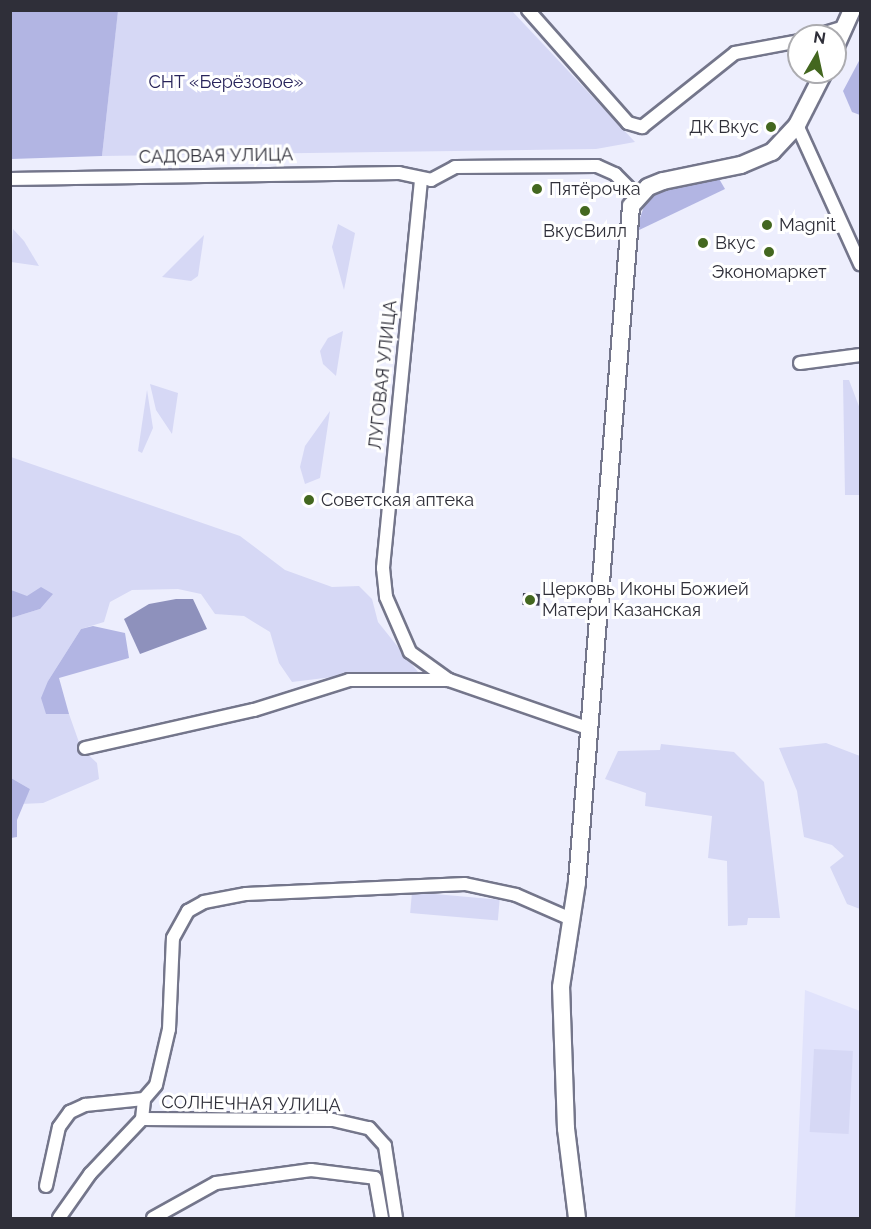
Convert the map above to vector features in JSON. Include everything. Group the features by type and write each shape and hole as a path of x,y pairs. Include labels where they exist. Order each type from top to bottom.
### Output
{"street":[{"path":"528,10 628,123 642,127 722,60 751,46 787,42"},
{"path":"846,24 852,10"},
{"path":"577,1218 566,1129 561,987 572,919 628,219 637,196 663,181 758,159 797,125 818,84"},
{"path":"797,125 861,264"},
{"path":"422,180 439,180 456,167 597,166 615,174 637,196"},
{"name":"САДОВАЯ УЛИЦА","path":"10,179 399,173 422,180"},
{"name":"ЛУГОВАЯ УЛИЦА","path":"422,180 384,575 386,597 410,652 449,680"},
{"path":"800,363 861,355"},
{"path":"85,748 254,710 326,685 449,680 588,728"},
{"path":"59,1218 90,1174 142,1119 144,1099 156,1085 169,1029 173,938 188,911 204,902 246,894 465,884 516,895 572,919"},
{"path":"46,1186 59,1127 70,1112 85,1105 144,1099"},
{"name":"СОЛНЕЧНАЯ УЛИЦА","path":"142,1119 333,1120 369,1128 385,1146 396,1218"},
{"path":"153,1218 216,1183 311,1170 375,1178 382,1218"}],"shaded area":[{"path":"10,11 118,11 102,156 11,159"},
{"path":"860,59 860,115 852,112 843,91"},
{"path":"718,177 725,189 635,232 648,195 662,186"},
{"path":"41,587 53,594 40,609 11,618 11,590 27,596"},
{"path":"176,599 193,599 207,629 140,654 124,619 149,604"},
{"path":"93,626 125,633 129,658 59,678 69,714 46,714 41,698 48,681 81,629"},
{"path":"11,778 30,789 17,820 17,837 11,838"},
{"path":"805,990 860,1011 860,1218 795,1218"}],"green space":[{"name":"СНТ «Берёзовое»","path":"118,10 512,11 635,142 596,149 102,156"},
{"path":"338,224 355,233 344,290 332,247"},
{"path":"13,229 24,241 39,266 11,262"},
{"path":"204,235 198,276 191,281 162,277"},
{"path":"343,331 336,376 323,364 320,351 328,338"},
{"path":"843,380 849,380 860,409 860,495 845,495"},
{"path":"150,384 178,393 172,434 156,410"},
{"path":"147,390 153,428 142,453 138,451"},
{"path":"330,411 320,478 305,484 300,467 305,446"},
{"path":"11,457 240,536 285,570 332,587 359,586 372,599 378,622 422,677 357,674 292,682 279,663 270,632 244,616 215,614 201,594 178,589 132,590 110,602 104,622 81,629 48,681 46,714 69,714 81,748 97,763 99,779 43,803 21,804 30,789 11,778 11,618 40,609 11,590"},
{"path":"826,743 860,756 860,909 847,904 830,867 844,856 832,845 804,837 797,791 779,748"},
{"path":"661,744 734,752 764,782 780,918 748,918 747,925 728,926 727,861 708,858 712,816 645,806 646,793 605,779 618,751 660,750"},
{"path":"412,892 500,900 498,921 410,913"},
{"path":"814,1049 853,1051 849,1134 810,1132"}],"building":[{"name":"Церковь Иконы Божией Матери Казанская","path":"523,593 540,594 539,606 522,605"}],"place":[{"name":"ДК Вкус","path":"771,127"},
{"name":"Пятёрочка","path":"537,189"},
{"name":"ВкусВилл","path":"585,211"},
{"name":"Magnit","path":"767,225"},
{"name":"Вкус","path":"703,243"},
{"name":"Экономаркет","path":"769,252"},
{"name":"Советская аптека","path":"309,500"},
{"name":"Церковь Иконы Божией Матери Казанская","path":"530,600"}]}
